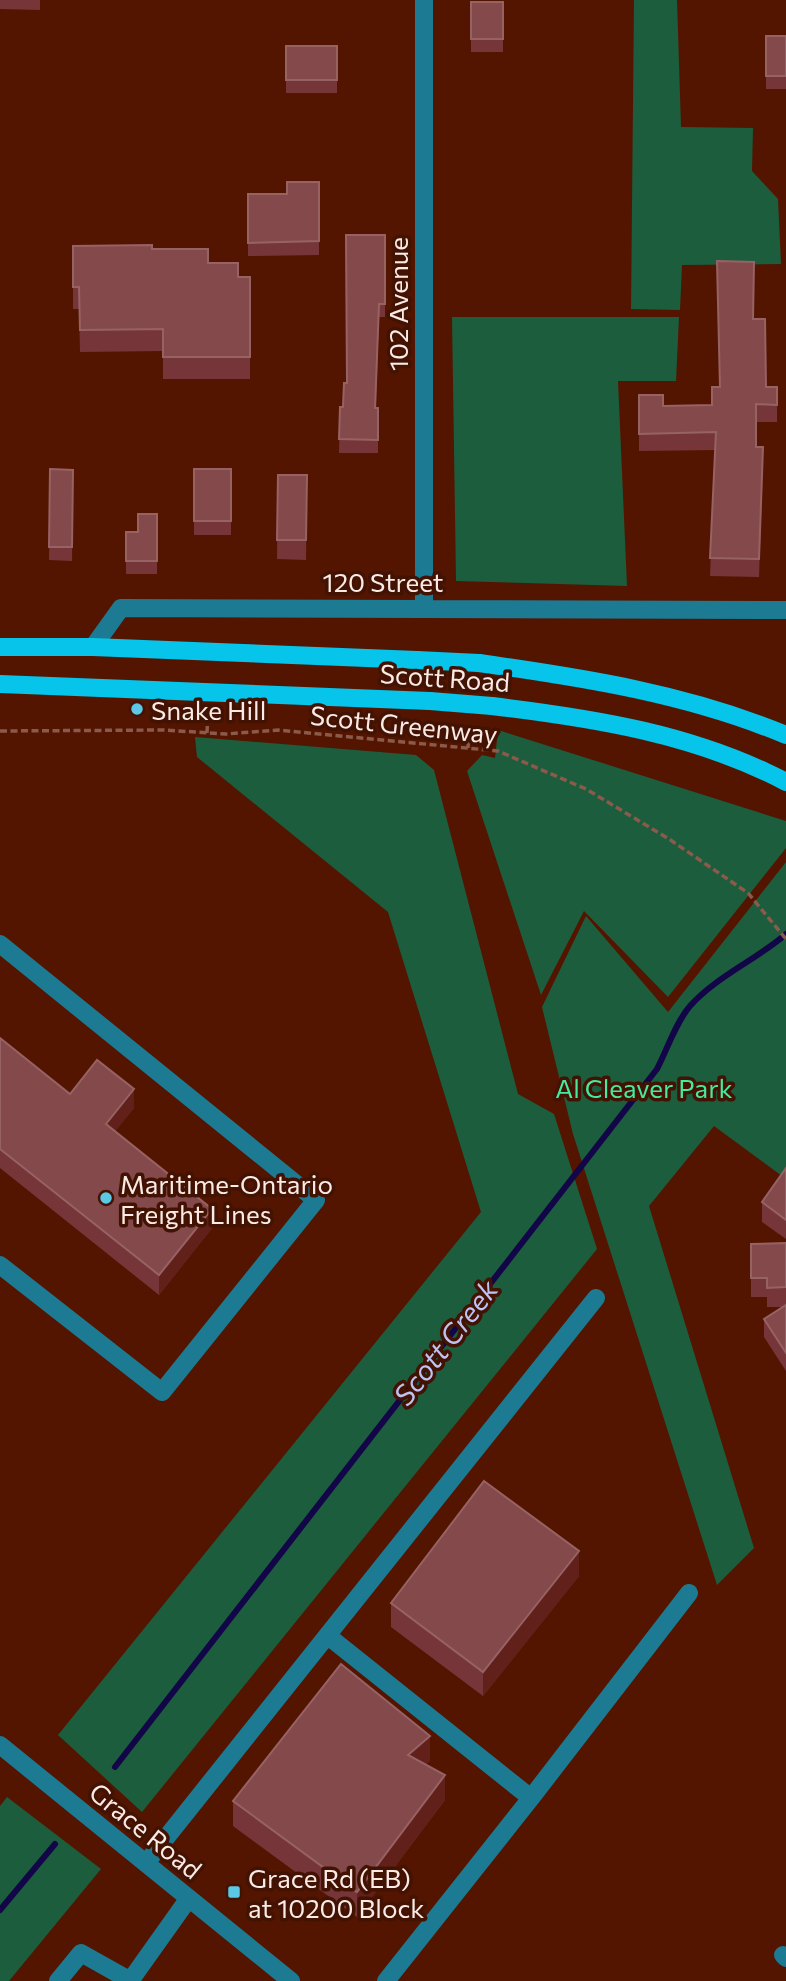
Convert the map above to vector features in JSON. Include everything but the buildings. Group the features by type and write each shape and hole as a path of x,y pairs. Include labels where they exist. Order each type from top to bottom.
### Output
{"main road":[{"path":"0,647 93,647"},
{"name":"Scott Road","path":"93,647 480,663 605,682 667,695 725,711 786,735"},
{"name":"Scott Road","path":"0,684 430,701 492,706 589,719 656,734 712,749 786,782"}],"street":[{"name":"102 Avenue","path":"424,0 424,607"},
{"name":"120 Street","path":"93,647 121,608 786,610"},
{"path":"0,944 316,1200 162,1392 0,1265"},
{"path":"146,1863 596,1298"},
{"path":"386,1981 689,1593"},
{"path":"328,1636 531,1798"},
{"name":"Grace Road","path":"0,1745 291,1981"},
{"path":"58,1981 81,1953 130,1981 189,1898"}],"path":[{"name":"Scott Greenway","path":"0,731 142,730 226,734 278,730 498,751 586,789 668,839 748,892 786,939"},
{"path":"468,748 469,731"}],"green space":[{"path":"634,0 677,0 681,127 753,128 752,171 778,199 781,264 682,265 680,310 631,309"},
{"path":"452,317 679,317 676,381 618,381 627,586 456,581"},
{"path":"498,730 786,821 786,848 668,997 584,911 541,995 467,771 482,755 495,758"},
{"path":"195,737 416,755 434,770 518,1094 554,1114 597,1249 142,1812 58,1735 481,1212 388,912 197,757"},
{"name":"Al Cleaver Park","path":"786,862 786,1179 714,1126 649,1206 754,1548 717,1585 573,1134 542,1007 586,916 668,1012"},
{"path":"7,1797 101,1869 9,1981 0,1981 0,1806"}],"waterway":[{"name":"Scott Creek","path":"115,1767 657,1069 676,1028 690,1006 712,986 786,934"},
{"name":"Scott Creek","path":"0,1910 55,1844"}],"place":[{"name":"Snake Hill","path":"137,709"},
{"name":"Maritime-Ontario Freight Lines","path":"106,1198"},
{"name":"Grace Rd (EB) at 10200 Block","path":"234,1892"}]}
